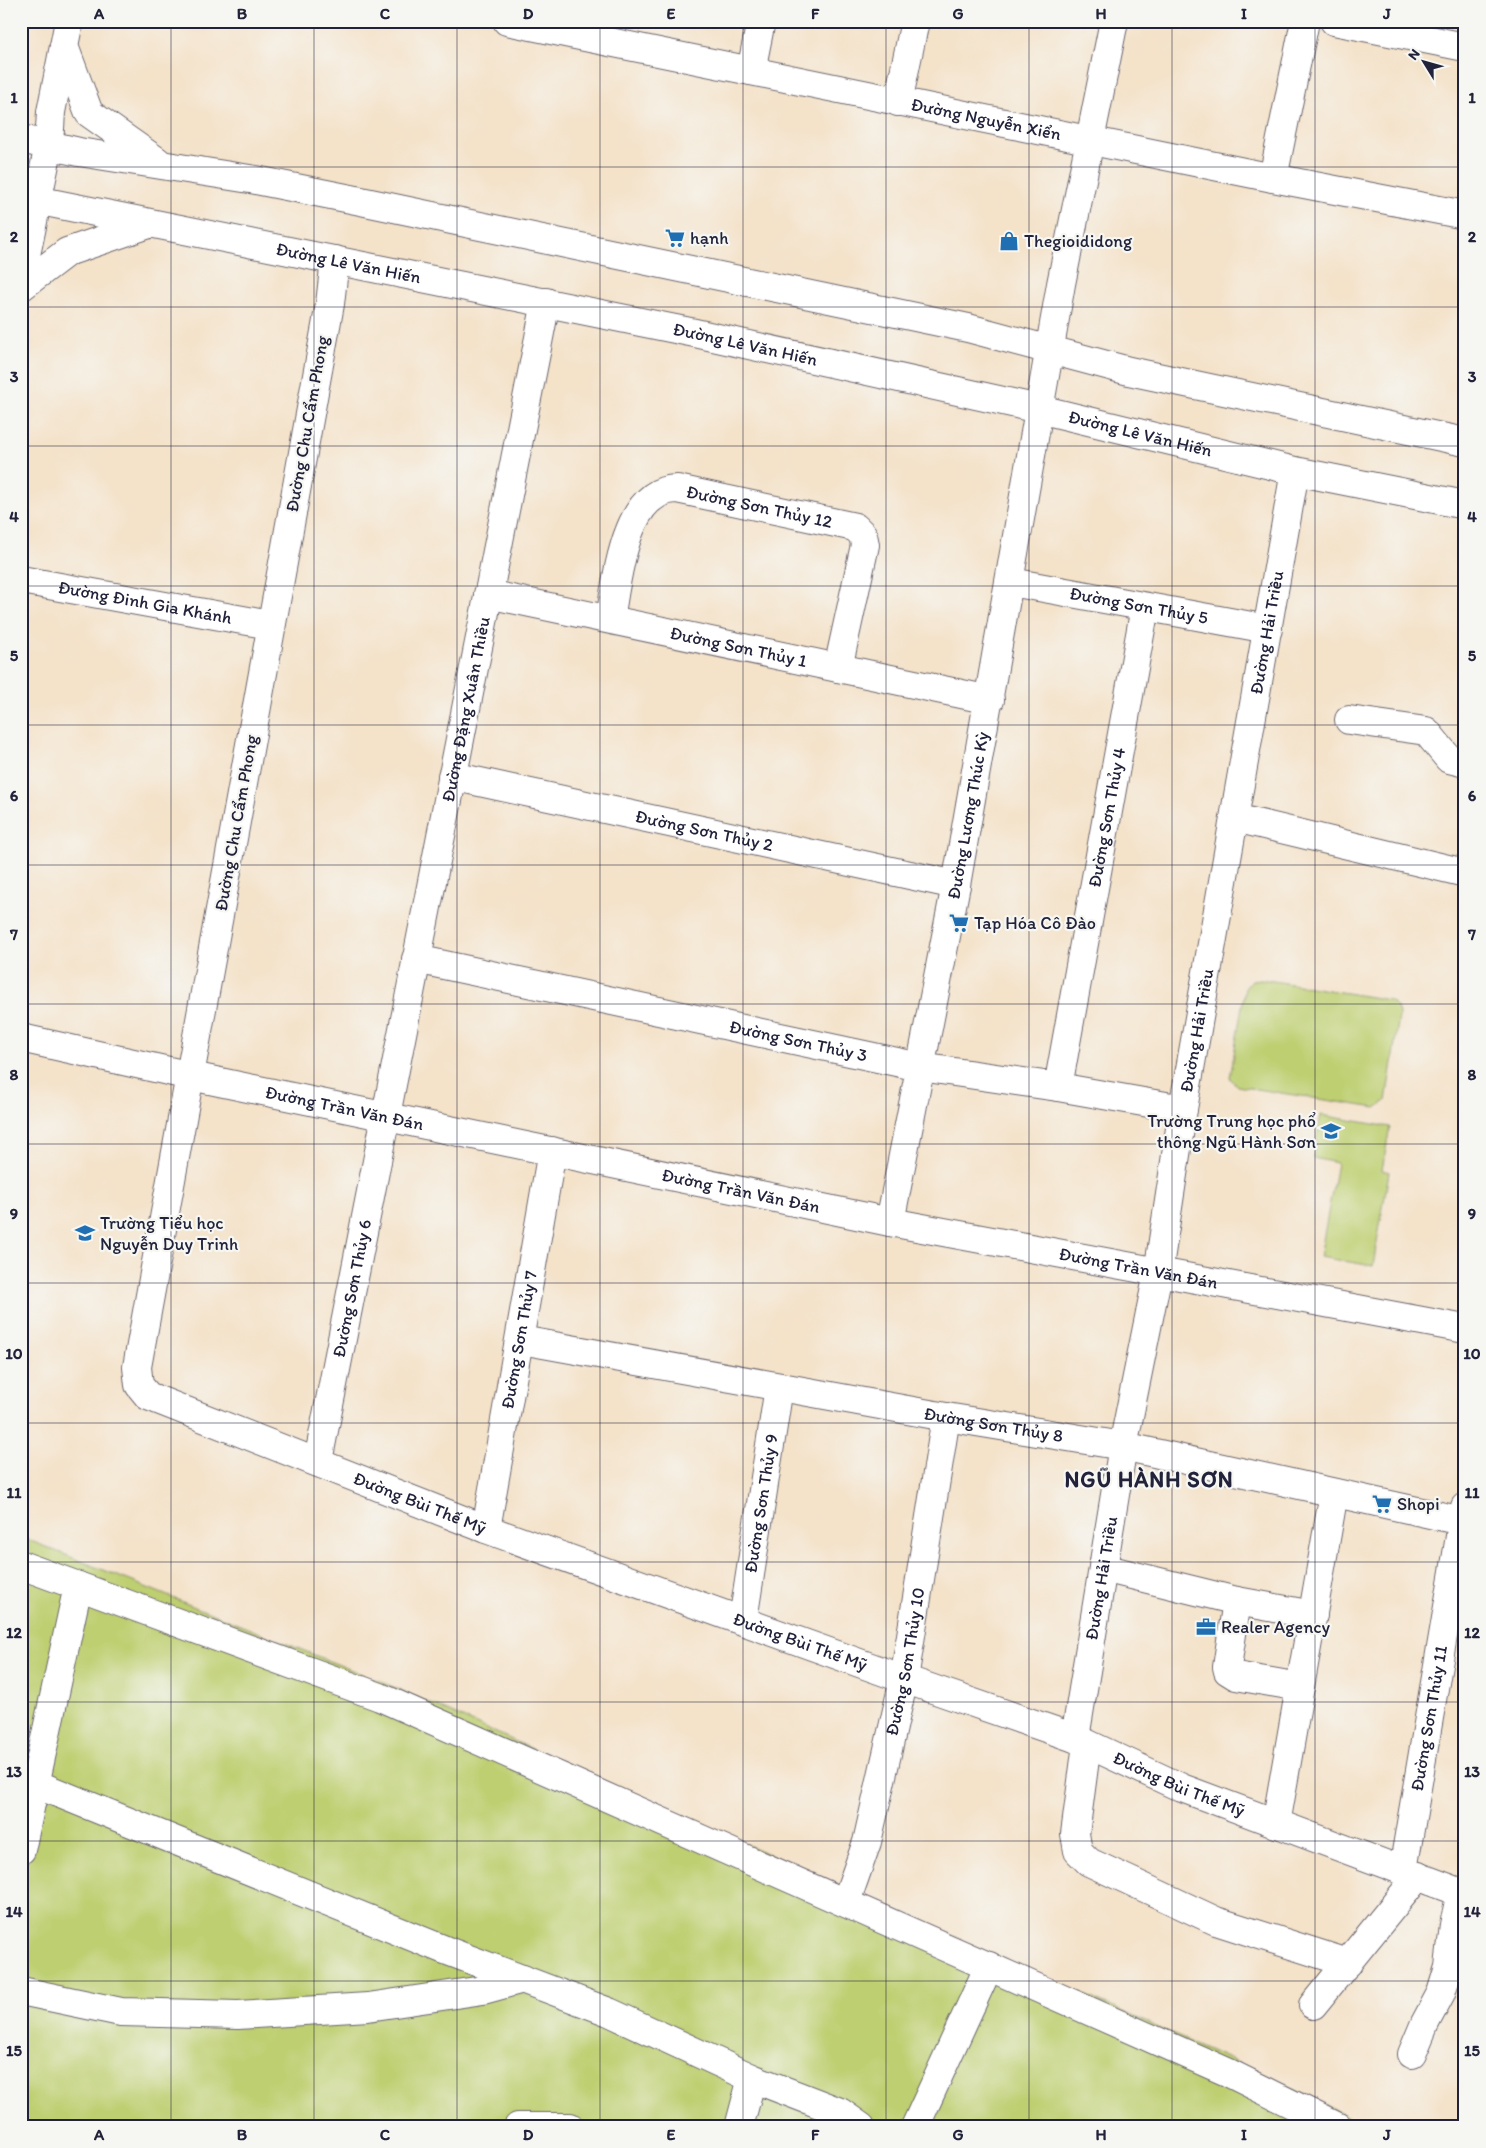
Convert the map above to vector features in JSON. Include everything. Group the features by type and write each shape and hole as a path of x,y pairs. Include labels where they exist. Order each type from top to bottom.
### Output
{"street":[{"name":"Đường Nguyễn Xiển","path":"507,21 584,29 751,71 1273,178 1465,215"},
{"path":"751,71 761,21"},
{"path":"898,102 915,21"},
{"name":"Đường Lương Thúc Kỳ","path":"890,1222 956,886 990,700 1061,284 1114,21"},
{"path":"1273,178 1305,21"},
{"path":"1334,21 1465,47"},
{"path":"21,279 29,199 49,145 51,112 66,34"},
{"path":"66,34 89,113 163,164"},
{"path":"21,139 356,200 948,324 1139,373 1465,442"},
{"name":"Đường Lê Văn Hiến","path":"29,199 546,302 1039,409 1295,471 1465,505"},
{"path":"21,287 67,252 147,224"},
{"name":"Đường Chu Cẩm Phong","path":"139,1385 137,1367 191,1076 270,625 330,304 335,260"},
{"name":"Đường Đặng Xuân Thiều","path":"385,1116 546,302"},
{"name":"Đường Hải Triều","path":"1295,471 1184,1109 1158,1273 1123,1446 1103,1568 1081,1741 1075,1834 1078,1851 1089,1862 1216,1921 1348,1963"},
{"name":"Đường Sơn Thủy 12","path":"610,619 628,530 651,499 665,489 772,509 855,527 863,535 865,545 838,668"},
{"name":"Đường Đinh Gia Khánh","path":"21,580 270,625"},
{"name":"Đường Sơn Thủy 5","path":"1011,582 1268,629"},
{"name":"Đường Sơn Thủy 1","path":"488,594 990,700"},
{"name":"Đường Sơn Thủy 4","path":"1058,1087 1144,607"},
{"path":"1348,720 1426,731 1448,759 1465,763"},
{"name":"Đường Sơn Thủy 2","path":"452,776 956,886"},
{"path":"1235,818 1465,873"},
{"name":"Đường Sơn Thủy 3","path":"416,959 920,1068 1058,1087 1184,1109"},
{"name":"Đường Trần Văn Đán","path":"21,1038 191,1076 890,1222 1465,1329"},
{"name":"Đường Sơn Thủy 6","path":"318,1461 385,1116"},
{"name":"Đường Sơn Thủy 7","path":"486,1529 521,1340 552,1151"},
{"name":"Đường Sơn Thủy 8","path":"521,1340 946,1417 1123,1446 1334,1493 1464,1514"},
{"name":"Đường Bùi Thế Mỹ","path":"139,1385 148,1396 318,1461 486,1529 1081,1741 1182,1788 1463,1893"},
{"name":"Đường Sơn Thủy 9","path":"744,1620 779,1387"},
{"name":"Đường Sơn Thủy 10","path":"846,1902 872,1824 904,1679 946,1417"},
{"path":"1276,1824 1334,1493"},
{"name":"Đường Sơn Thủy 11","path":"1410,1873 1464,1514"},
{"path":"21,1566 380,1697 1227,2072 1338,2127"},
{"path":"1103,1568 1237,1601 1313,1616"},
{"path":"21,1850 28,1780 78,1586"},
{"path":"1237,1601 1227,1667 1228,1671 1236,1676 1300,1687"},
{"path":"28,1780 609,2012 752,2078 840,2112 861,2127"},
{"path":"1313,2006 1348,1963 1410,1873"},
{"path":"1412,2054 1424,2023 1441,1992 1449,1967 1454,1925 1463,1893"},
{"path":"915,2127 989,1966"},
{"path":"21,1991 121,2012 238,2015 368,2008 483,1990 523,1979"},
{"path":"739,2127 752,2078"},
{"path":"518,2127 570,2127"}],"green space":[{"path":"1261,979 1389,1000 1394,1004 1398,1009 1399,1017 1386,1101 1376,1108 1237,1086 1230,1078 1245,988 1252,980"},
{"path":"1321,1115 1390,1127 1382,1170 1389,1172 1373,1266 1320,1257 1337,1163 1313,1158"},
{"path":"21,1537 384,1683 1264,2075 1368,2127 21,2127"}],"place":[{"name":"hạnh","path":"675,238"},
{"name":"Thegioididong","path":"1009,241"},
{"name":"Tạp Hóa Cô Đào","path":"959,923"},
{"name":"Trường Trung học phổ thông Ngũ Hành Sơn","path":"1331,1131"},
{"name":"Trường Tiểu học Nguyễn Duy Trinh","path":"85,1233"},
{"name":"Shopi","path":"1382,1504"},
{"name":"Realer Agency","path":"1206,1627"}],"district":[{"name":"NGŨ HÀNH SƠN","path":"1149,1479"}]}
